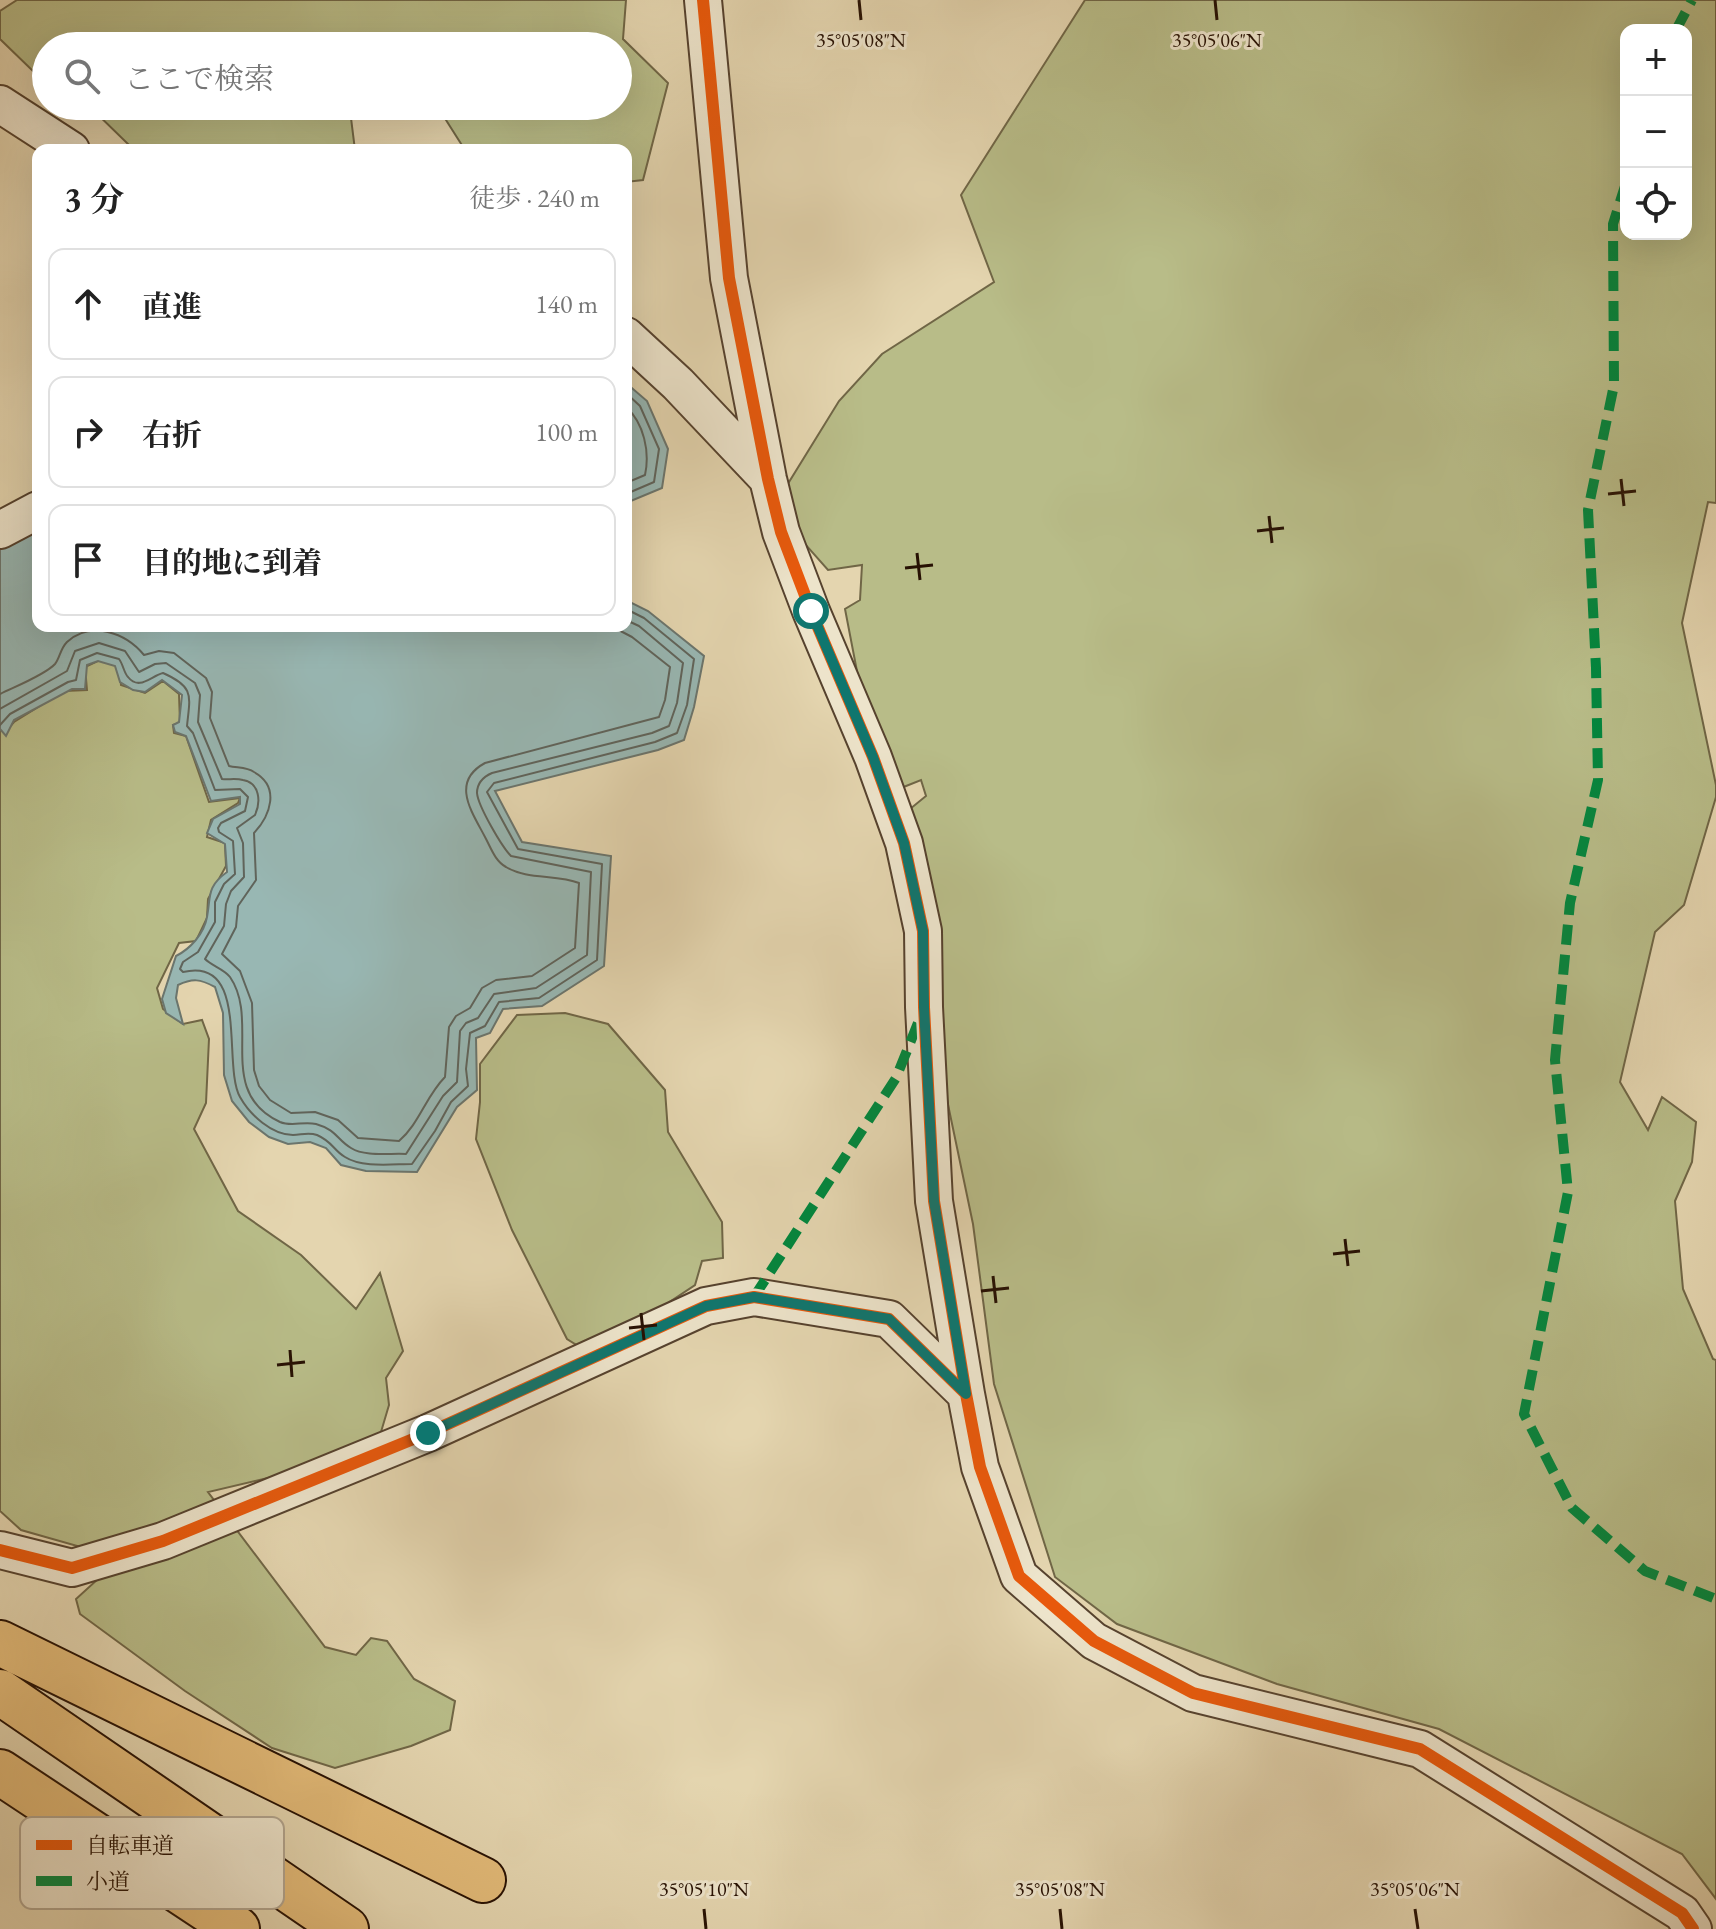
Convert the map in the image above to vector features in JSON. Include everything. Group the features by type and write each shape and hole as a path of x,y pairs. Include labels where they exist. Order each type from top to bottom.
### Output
{"highway":[{"path":"0,1643 483,1880"},
{"path":"0,1692 182,1817"},
{"path":"0,1772 68,1817"},
{"path":"284,1887 346,1929"},
{"path":"207,1909 237,1929"}],"street":[{"path":"703,0 729,278 768,479 781,532 873,757 904,843 923,931 934,1201 980,1467 1019,1576 1094,1641 1193,1693 1420,1749 1682,1913 1693,1929"},
{"path":"0,104 62,144"},
{"path":"632,342 678,384 768,479"},
{"path":"0,530 32,513"},
{"path":"0,1550 72,1568 163,1541 428,1433 706,1306 754,1297 889,1319 966,1394"}],"green space":[{"path":"17,0 626,0 624,32 32,32 32,70 0,39 0,11"},
{"path":"1085,0 1716,0 1716,503 1708,502 1682,623 1716,797 1684,905 1655,932 1620,1082 1648,1130 1662,1097 1696,1122 1692,1162 1675,1201 1683,1289 1716,1360 1716,1899 1682,1854 1439,1729 1277,1684 1117,1624 1055,1577 994,1384 973,1224 897,861 910,809 926,796 921,780 901,788 876,770 845,609 860,600 862,565 828,570 773,508 839,401 882,354 994,282 961,195"},
{"path":"632,48 668,83 643,180 632,181 632,144 461,144 446,120 632,120"},
{"path":"103,120 351,120 354,144 128,144"},
{"path":"104,658 119,665 121,685 145,693 163,681 179,694 180,723 173,725 174,733 186,736 209,802 240,798 238,803 211,820 207,837 225,843 226,866 208,899 207,918 196,941 179,943 157,988 163,1009 183,1024 202,1020 209,1039 206,1103 194,1129 238,1211 301,1255 356,1309 380,1273 403,1351 386,1378 389,1405 381,1432 348,1459 208,1492 325,1647 356,1655 371,1638 387,1641 414,1679 455,1701 450,1730 411,1746 335,1768 272,1748 185,1691 80,1614 76,1599 98,1579 88,1549 21,1530 0,1511 0,726 6,731 14,722 64,691 87,690 85,667"},
{"path":"565,1013 608,1024 665,1090 668,1132 722,1222 723,1258 702,1261 695,1285 591,1354 567,1339 512,1230 476,1139 480,1064 517,1015"}],"water":[{"path":"632,388 647,401 668,449 662,488 632,500"},
{"path":"32,516 32,632 632,632 632,603 648,611 704,656 684,740 658,750 495,791 522,842 611,856 604,966 542,1006 503,1009 490,1033 476,1038 477,1090 457,1107 417,1172 366,1171 341,1165 326,1148 310,1142 288,1144 269,1137 249,1122 232,1101 224,1075 223,1013 215,987 196,980 178,985 176,998 183,1024 166,1013 162,999 176,956 200,935 212,888 227,872 225,844 207,833 213,819 240,804 240,797 211,801 186,736 175,732 173,725 179,722 182,695 162,680 145,692 133,690 120,682 115,666 98,661 87,665 85,689 72,689 14,720 6,736 0,729 0,533"}],"marked path":[{"path":"1679,24 1692,0"},
{"path":"1620,202 1613,224 1614,385 1588,510 1598,780 1570,903 1555,1060 1568,1192 1524,1414 1572,1508 1645,1571 1716,1599"},
{"path":"754,1297 896,1078 920,1018"}],"cycle path":[{"path":"703,0 729,278 768,479 781,532 873,757 904,843 923,931 934,1201 966,1394"},
{"path":"0,1550 72,1568 163,1541 428,1433 706,1306 754,1297 889,1319 966,1394 980,1467 1019,1576 1094,1641 1193,1693 1420,1749 1682,1913 1693,1929"}],"route":[{"path":"428,1433 706,1306 754,1297 889,1319 966,1394 934,1201 923,931 904,843 873,757 811,611"}]}
